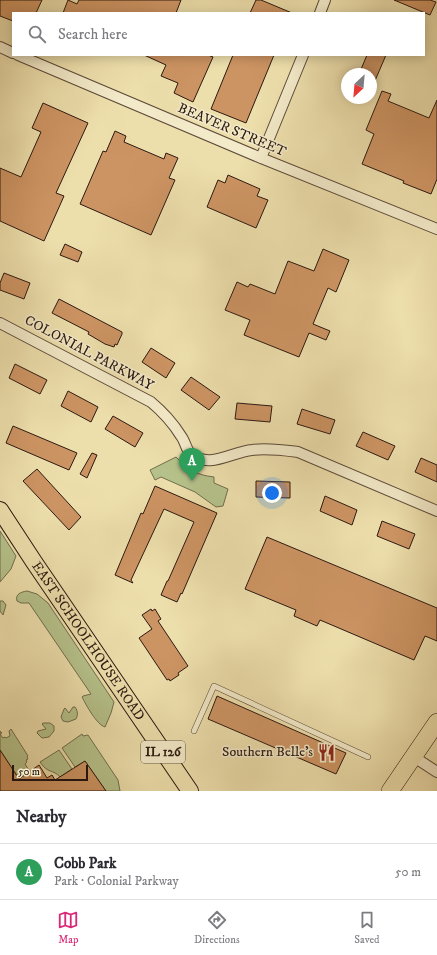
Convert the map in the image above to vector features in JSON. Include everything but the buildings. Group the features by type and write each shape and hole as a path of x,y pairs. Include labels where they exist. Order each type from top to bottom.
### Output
{"highway":[{"path":"390,791 437,722"}],"main road":[{"name":"EAST SCHOOLHOUSE ROAD","path":"0,510 190,791"}],"street":[{"path":"320,12 325,0"},
{"path":"0,47 12,53"},
{"name":"BEAVER STREET","path":"20,56 261,158 437,229"},
{"path":"261,158 303,56"},
{"name":"COLONIAL PARKWAY","path":"0,323 151,402 170,419 182,437 189,452 199,459 210,461 250,450 275,449 298,452 437,511"},
{"path":"414,757 437,772"}],"lane":[{"path":"194,731 214,686 368,757"}],"green space":[{"path":"176,457 193,471 202,475 214,477 214,483 228,489 223,506 216,507 195,492 161,477 155,480 150,470"},
{"path":"0,531 16,556 11,569 0,582"},
{"path":"27,591 37,594 48,603 114,702 105,727 95,719 82,697 91,694 29,603 21,603 17,601 18,595"},
{"path":"0,601 3,601 6,605 3,615 0,611"},
{"path":"73,707 75,707 77,712 76,719 68,722 63,721 61,717 64,709 65,708 69,713"},
{"path":"50,723 54,726 54,731 49,737 42,738 37,733 38,731 46,729 42,724"},
{"path":"11,729 28,756 25,764 33,776 22,783 0,750 0,734 3,738 6,738 10,736 9,731"},
{"path":"82,734 83,736 88,735 118,780 120,791 106,791 85,761 75,767 62,748"},
{"path":"59,750 72,769 60,777 48,770 40,762"}],"place":[{"name":"Cobb Park","path":"192,481"},
{"name":"Southern Belle's","path":"326,752"}]}
